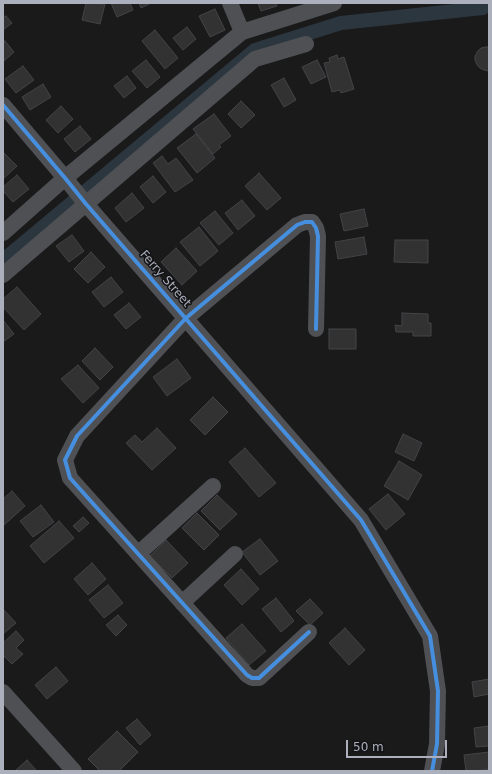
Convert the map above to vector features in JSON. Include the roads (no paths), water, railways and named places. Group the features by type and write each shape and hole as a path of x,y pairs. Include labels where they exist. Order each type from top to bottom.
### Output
{"street":[{"path":"230,3 242,32"},
{"path":"3,233 65,178 242,32 334,3"},
{"path":"3,275 255,59 306,44"},
{"name":"Ferry Street","path":"3,105 86,204 361,520 430,636 438,691 437,744 432,771"},
{"path":"309,632 259,678 252,678 246,675 70,478 66,460 77,436 186,318 297,225 305,222 312,222 316,228 318,236 316,329"},
{"path":"138,554 213,486"},
{"path":"182,603 235,554"},
{"path":"3,692 74,771"}],"waterway":[{"path":"3,260 255,50 341,23 483,8 485,3"}]}
